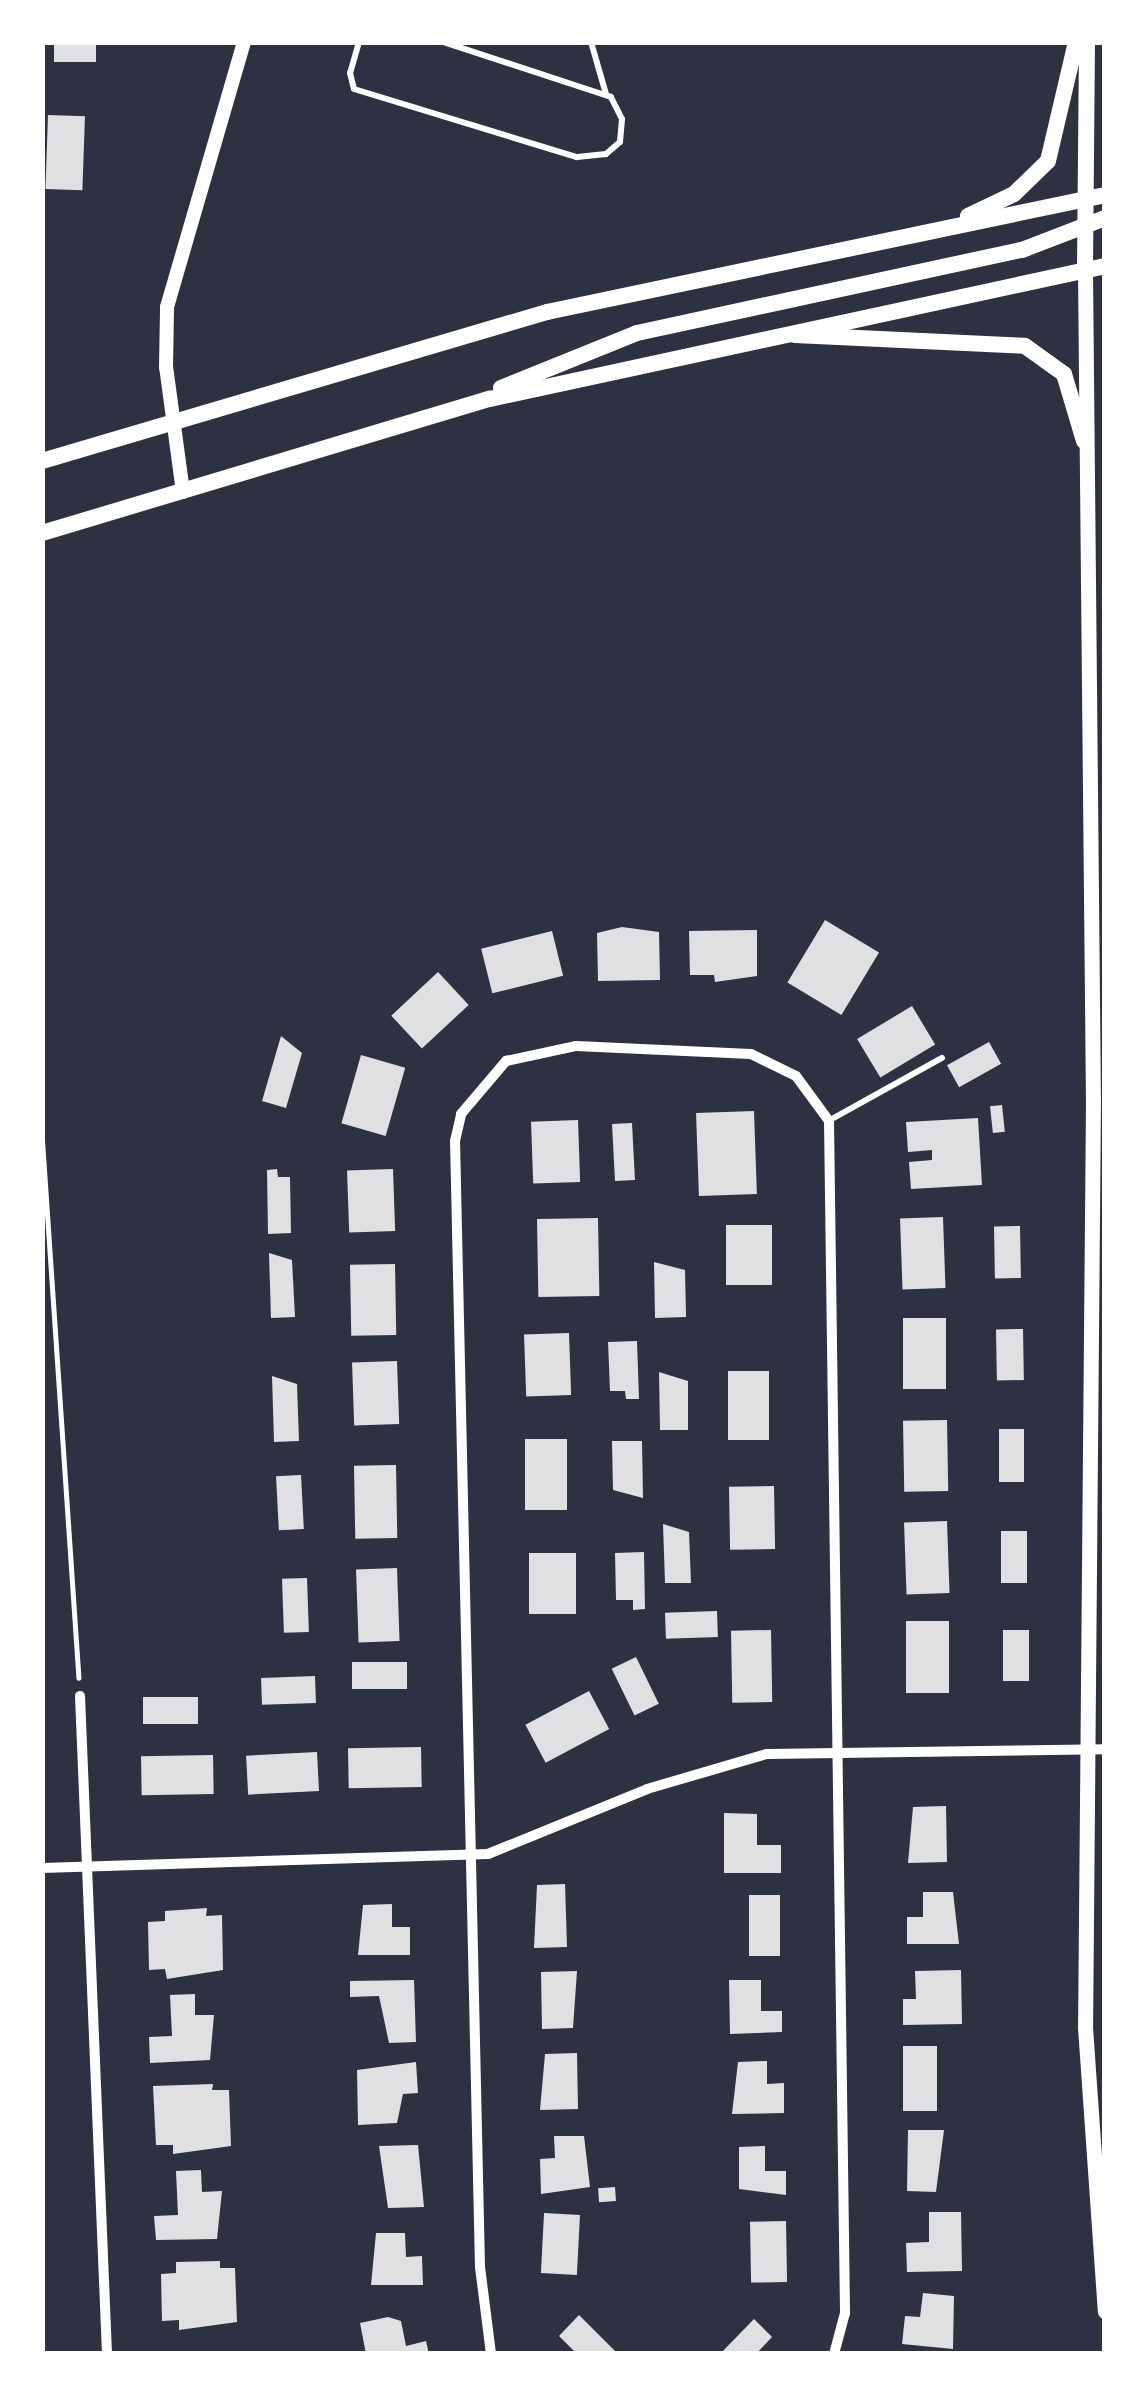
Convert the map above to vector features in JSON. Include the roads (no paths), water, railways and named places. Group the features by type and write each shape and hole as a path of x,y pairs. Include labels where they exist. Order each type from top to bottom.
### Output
{"main road":[{"path":"943,229 1014,194 1048,161 1076,42"},
{"path":"1087,42 1084,199 1098,226 1085,270 1084,441 1101,1102 1085,2027 1105,2311"},
{"path":"42,461 172,418 547,312 1105,195"},
{"path":"440,413 637,333 1022,250 1098,226"},
{"path":"1085,270 1105,250"},
{"path":"42,532 440,413 776,333 1105,266"},
{"path":"776,333 1024,346 1064,374 1084,441"}],"street":[{"path":"183,492 172,418 171,283 244,42"},
{"path":"491,2354 480,2267 455,1141 461,1114 492,1074 521,1053 634,1047 766,1058 796,1076 829,1121 845,2313 834,2354"},
{"path":"80,1696 107,2354"},
{"path":"42,1868 501,1852 716,1766 840,1747 1105,1749"}],"lane":[{"path":"359,42 350,73 354,88 577,157 607,154 620,142 620,111 606,94 591,42"},
{"path":"444,42 606,94"},
{"path":"829,1121 943,1058"}]}
